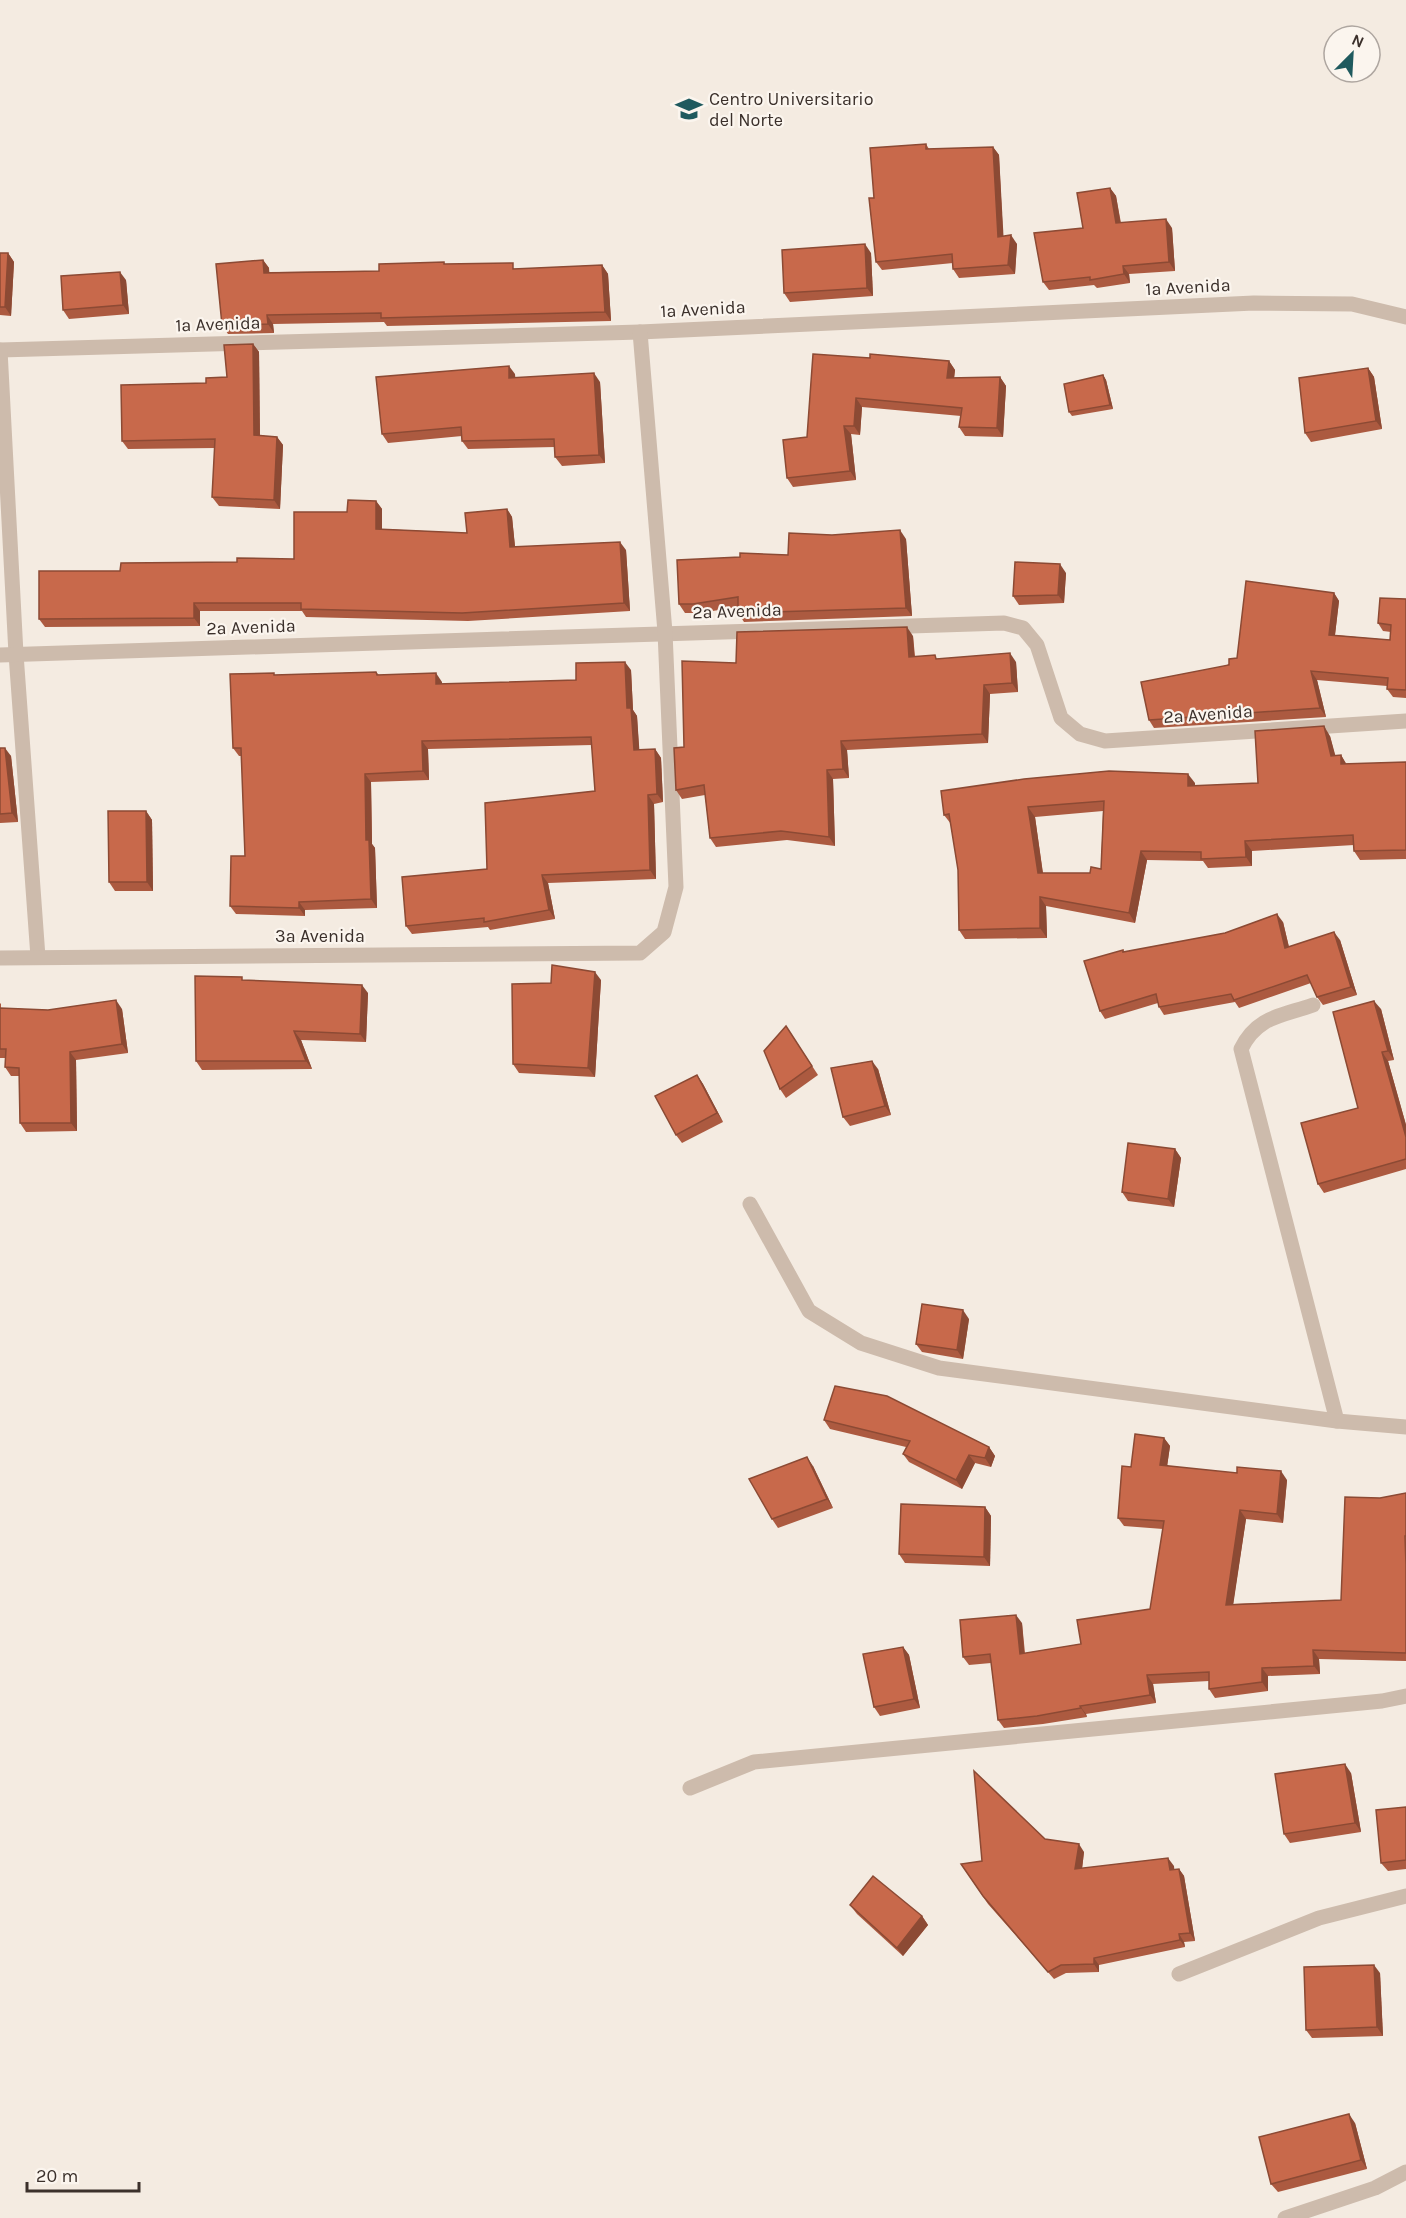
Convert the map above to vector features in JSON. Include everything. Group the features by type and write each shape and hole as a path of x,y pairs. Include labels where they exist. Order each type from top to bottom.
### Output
{"street":[{"name":"1a Avenida","path":"0,350 640,332 1254,303 1352,304 1406,317"},
{"path":"640,332 665,632"},
{"path":"0,350 16,654 38,957"},
{"name":"2a Avenida","path":"0,655 665,632 1004,623 1023,628 1037,645 1061,718 1080,734 1105,741 1406,721"},
{"name":"3a Avenida","path":"0,958 640,953 664,932 676,886 665,632"},
{"path":"1313,1005 1262,1022 1248,1034 1241,1049 1337,1421"},
{"path":"750,1204 809,1311 861,1343 939,1368 1337,1421 1406,1427"},
{"path":"690,1788 754,1762 1382,1701 1406,1696"},
{"path":"1179,1974 1319,1918 1406,1896"},
{"path":"1285,2218 1375,2188 1406,2172"}],"building":[{"path":"926,144 926,149 993,147 998,237 1011,235 1008,265 953,269 952,254 876,262 869,198 874,198 870,148"},
{"path":"1110,188 1116,223 1166,219 1169,262 1123,266 1124,274 1090,280 1090,277 1043,282 1034,233 1083,228 1077,193"},
{"path":"865,244 867,288 784,293 782,250"},
{"path":"0,253 8,253 5,307 0,307"},
{"path":"263,260 264,273 379,271 379,264 444,262 444,264 513,263 513,269 602,265 605,312 381,318 381,313 267,315 268,324 222,325 216,264"},
{"path":"120,272 123,305 63,310 61,276"},
{"path":"253,344 254,435 277,437 274,500 212,497 215,439 122,441 121,385 206,383 206,378 227,377 224,345"},
{"path":"813,354 870,358 870,354 949,361 947,378 1000,377 997,428 959,427 962,408 856,398 854,426 844,426 850,471 787,478 783,440 807,437"},
{"path":"509,366 509,378 594,373 599,455 555,457 554,439 462,441 461,427 382,434 376,377"},
{"path":"1368,368 1376,421 1305,433 1299,378"},
{"path":"1103,375 1110,405 1069,412 1064,384"},
{"path":"348,500 376,501 376,529 467,533 465,513 507,509 510,547 620,542 624,603 462,613 301,609 301,603 194,603 194,618 39,619 39,571 120,571 121,563 237,562 237,558 294,559 294,512 347,512"},
{"path":"900,530 906,608 738,613 738,597 679,604 677,560 740,557 740,553 788,555 789,533 832,535"},
{"path":"1015,562 1060,564 1058,595 1013,596"},
{"path":"1246,581 1334,593 1329,635 1390,640 1391,625 1378,623 1380,598 1406,599 1406,690 1387,689 1388,678 1311,671 1320,708 1149,720 1141,682 1229,665 1229,659 1237,658"},
{"path":"907,627 909,657 935,655 936,659 1010,653 1012,683 984,685 982,734 841,741 843,769 827,770 829,837 781,831 710,838 704,785 676,790 674,748 684,747 682,661 736,663 737,632"},
{"path":"625,662 627,708 631,708 634,750 655,749 657,794 648,795 650,870 542,875 549,910 484,922 484,918 406,926 402,877 487,869 485,803 595,791 591,737 422,741 423,771 365,774 366,840 369,840 371,899 299,902 299,908 230,906 231,856 245,856 241,748 233,748 230,674 436,673 436,684 576,680 576,663"},
{"path":"1324,726 1331,756 1341,755 1341,764 1406,762 1406,850 1354,851 1353,835 1245,841 1246,857 1201,859 1201,852 1141,851 1129,913 1040,897 1040,928 959,930 958,870 949,814 944,815 941,791 1024,779 1109,771 1188,774 1188,786 1258,783 1255,731","holes":["1104,801 1101,869 1091,867 1090,873 1038,873 1028,807"]},
{"path":"0,748 5,748 12,813 0,814"},
{"path":"108,811 146,811 147,882 109,882"},
{"path":"1277,914 1285,948 1334,932 1351,987 1317,997 1307,975 1234,1000 1231,994 1159,1007 1156,994 1100,1011 1084,961 1123,950 1123,952 1225,933"},
{"path":"552,965 595,972 588,1068 513,1064 512,984 551,983"},
{"path":"195,976 362,985 360,1034 294,1031 306,1061 196,1061"},
{"path":"116,1000 122,1044 70,1052 71,1123 20,1123 19,1068 5,1067 6,1049 0,1049 0,1008 48,1010"},
{"path":"1374,1001 1388,1051 1382,1052 1406,1137 1406,1159 1318,1184 1301,1123 1358,1108 1333,1012"},
{"path":"786,1026 812,1066 780,1089 764,1051"},
{"path":"872,1061 885,1106 843,1117 831,1068"},
{"path":"697,1075 717,1113 676,1135 655,1096"},
{"path":"1128,1143 1175,1149 1168,1199 1122,1192"},
{"path":"922,1304 963,1310 957,1350 916,1344"},
{"path":"835,1386 887,1396 989,1447 985,1458 969,1455 956,1480 903,1454 910,1441 824,1420"},
{"path":"1135,1434 1164,1438 1160,1465 1237,1473 1237,1467 1281,1471 1277,1514 1240,1510 1226,1605 1341,1600 1345,1497 1380,1498 1406,1493 1406,1653 1313,1650 1314,1666 1262,1668 1262,1682 1209,1689 1209,1672 1147,1675 1150,1695 1080,1706 1081,1708 1037,1716 998,1720 990,1654 963,1657 960,1620 1016,1615 1020,1654 1081,1644 1077,1620 1150,1609 1164,1521 1118,1518 1122,1466 1131,1467"},
{"path":"807,1457 827,1499 772,1519 749,1479"},
{"path":"901,1504 985,1507 984,1557 899,1554"},
{"path":"903,1647 914,1699 874,1707 863,1654"},
{"path":"1345,1764 1355,1823 1284,1834 1275,1774"},
{"path":"974,1771 1045,1839 1079,1844 1075,1869 1168,1858 1170,1870 1179,1869 1190,1933 1179,1934 1180,1940 1094,1958 1094,1964 1061,1965 1048,1972 983,1896 961,1864 982,1861"},
{"path":"1406,1807 1406,1860 1381,1863 1376,1810"},
{"path":"873,1876 922,1916 897,1948 850,1905"},
{"path":"1374,1965 1377,2027 1306,2030 1304,1967"},
{"path":"1349,2114 1361,2160 1271,2184 1259,2137"}],"place":[{"name":"Centro Universitario del Norte","path":"689,109"}]}
